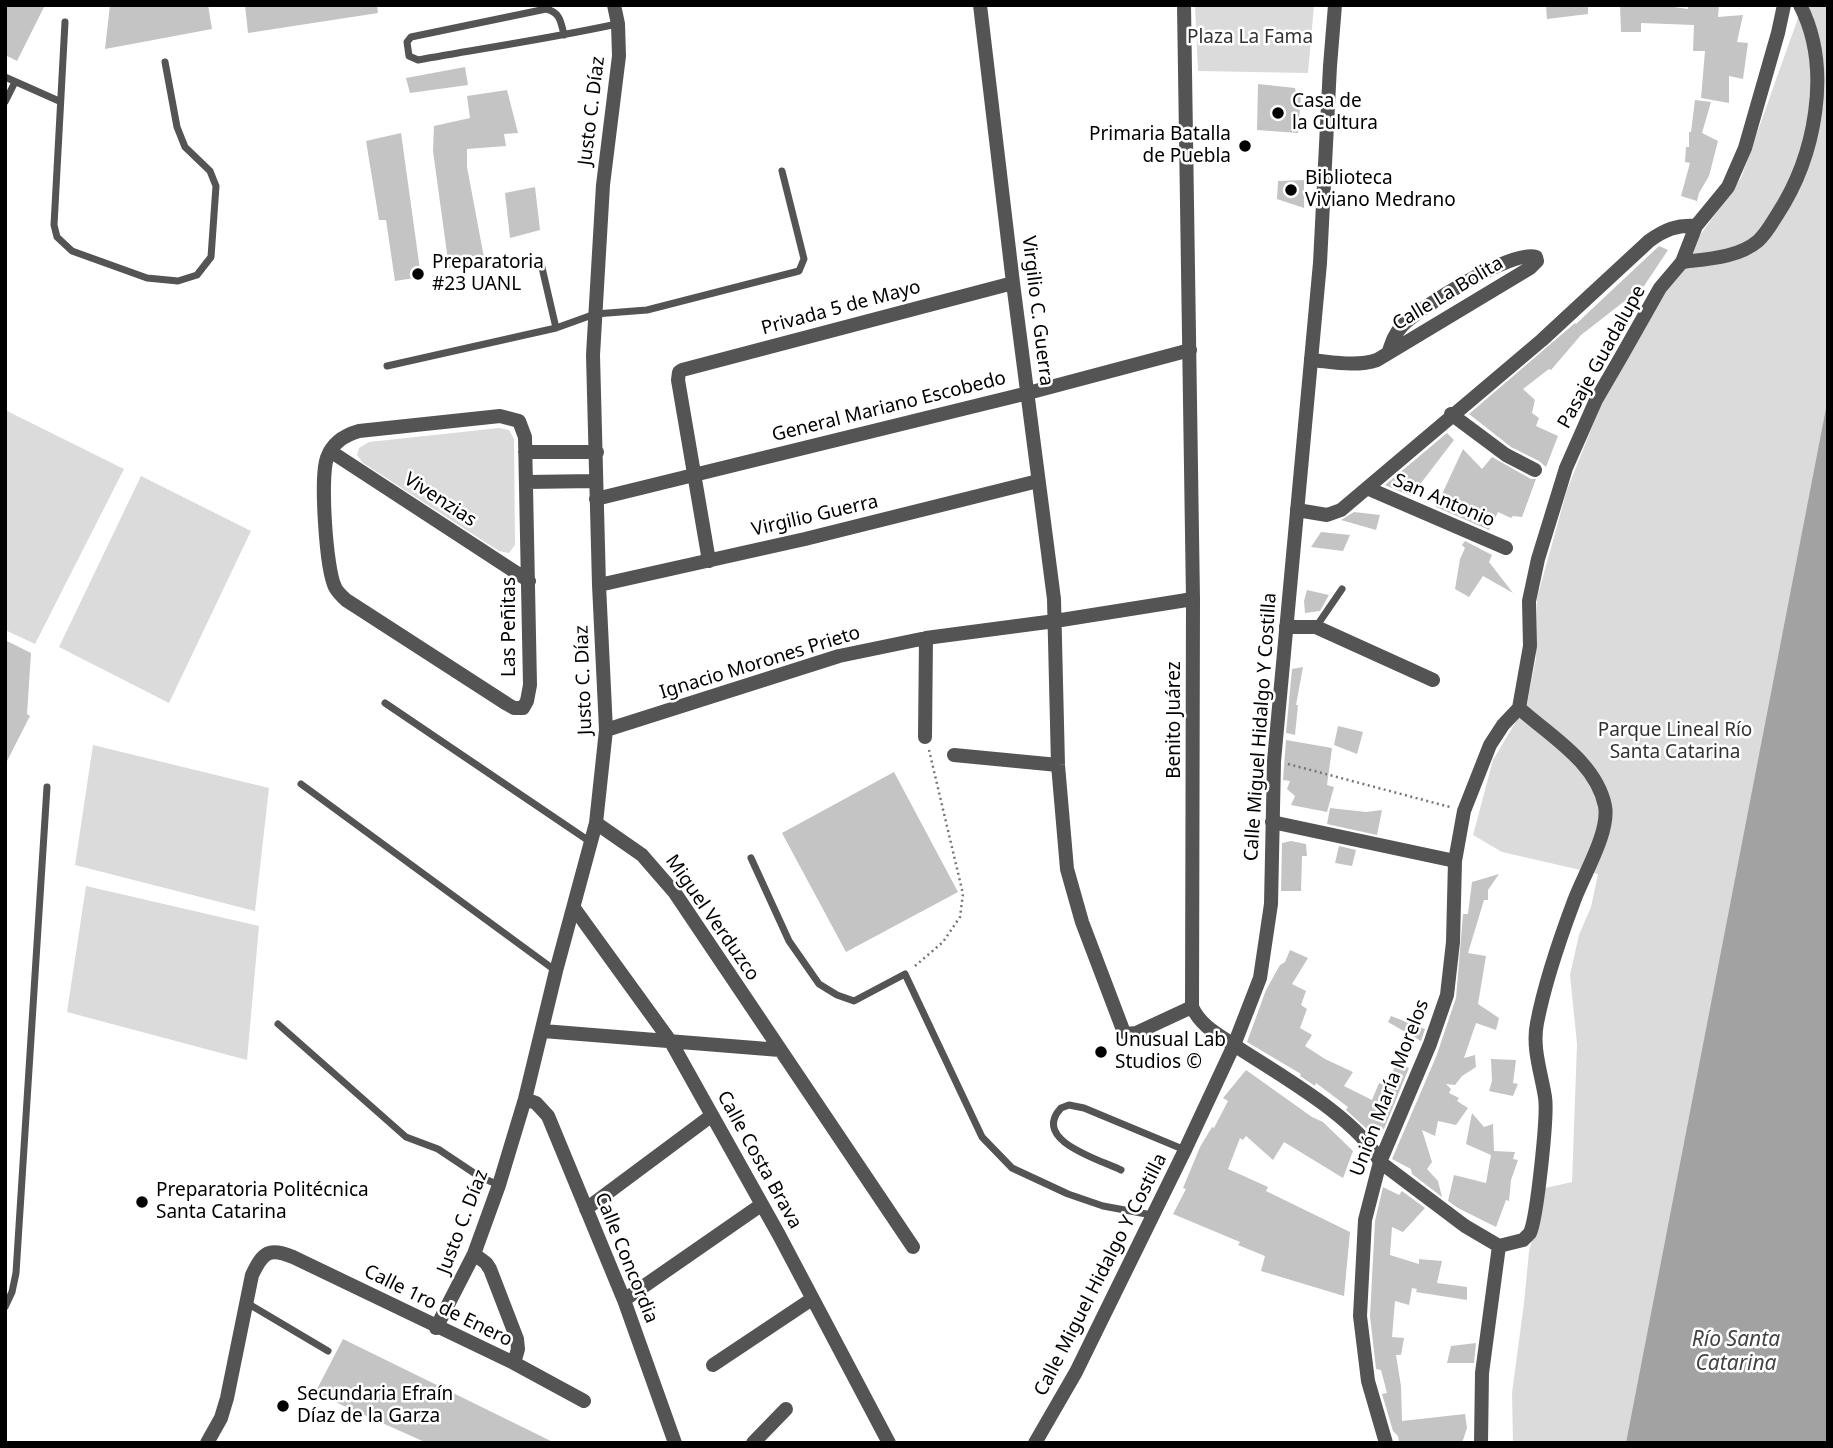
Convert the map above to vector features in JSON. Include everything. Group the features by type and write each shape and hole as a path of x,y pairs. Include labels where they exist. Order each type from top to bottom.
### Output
{"street":[{"name":"Justo C. Díaz","path":"436,1328 474,1254 499,1185 526,1099 556,971 596,823 606,730 596,499 594,314 603,185 619,56 618,24 614,5"},
{"name":"Virgilio C. Guerra","path":"980,5 1055,599 1055,621"},
{"name":"Benito Juárez","path":"1184,5 1193,598 1192,1007"},
{"name":"Calle Miguel Hidalgo Y Costilla","path":"1035,1443 1076,1372 1185,1150 1234,1045 1260,978 1271,904 1274,761 1320,263 1329,66 1335,5"},
{"name":"Pasaje Guadalupe","path":"1447,995 1455,861 1464,811 1490,745 1503,725 1519,708 1530,646 1529,601 1541,549 1566,468 1596,400 1660,288 1682,262 1696,226 1728,187 1745,148 1784,5"},
{"path":"1682,262 1720,257 1758,241 1789,197 1803,162 1817,90 1816,55 1810,24 1800,5"},
{"name":"Pasaje Guadalupe","path":"1297,510 1334,514 1542,340 1649,241 1682,225 1696,226"},
{"name":"Calle La Bolita","path":"1311,360 1353,364 1377,360 1530,268 1537,259 1530,255 1522,257 1474,278 1445,295"},
{"name":"Privada 5 de Mayo","path":"694,475 678,380 679,372 685,368 1013,283"},
{"path":"1390,351 1399,328 1427,305 1445,295 1454,313"},
{"name":"General Mariano Escobedo","path":"596,499 1028,393 1190,349"},
{"path":"1451,414 1506,455 1535,470"},
{"name":"Las Peñitas","path":"500,416 519,421 525,437 525,452 530,685 527,701 523,708 519,709 360,611 335,589 326,527 324,470 330,451 347,435 359,431 500,416"},
{"name":"Vivenzias","path":"330,451 529,581"},
{"path":"525,452 597,452"},
{"path":"694,475 709,561"},
{"path":"526,482 596,481"},
{"name":"Virgilio Guerra","path":"599,585 1038,481"},
{"name":"San Antonio","path":"1367,488 1506,548"},
{"name":"Ignacio Morones Prieto","path":"606,730 839,656 926,638 1055,621 1193,598"},
{"path":"1055,621 1058,765 1067,869 1082,922 1121,1026 1127,1034 1141,1031 1192,1007 1205,1026 1310,1095 1363,1136 1380,1162 1465,1226 1499,1246 1520,1242 1530,1233 1542,1151 1546,1099 1537,1062 1536,1027 1548,973 1601,836 1605,808 1597,784 1581,761 1519,708"},
{"path":"1286,627 1316,627 1433,680"},
{"path":"925,737 926,638"},
{"path":"954,755 1058,765"},
{"path":"1272,822 1455,861"},
{"name":"Miguel Verduzco","path":"596,823 642,855 659,872 913,1247"},
{"name":"Calle Costa Brava","path":"575,908 671,1042 889,1443"},
{"name":"Unión María Morelos","path":"1386,1443 1368,1381 1360,1316 1364,1220 1380,1162 1421,1067 1447,995"},
{"path":"543,1031 780,1050"},
{"name":"Calle Concordia","path":"526,1099 536,1103 548,1116 624,1300 675,1443"},
{"path":"586,1209 711,1116"},
{"path":"624,1300 761,1205"},
{"path":"1481,1443 1482,1373 1499,1246"},
{"name":"Calle 1ro de Enero","path":"246,1303 259,1261 274,1251 293,1257 436,1328 514,1363 584,1401"},
{"path":"474,1254 490,1269 517,1339 518,1349 514,1363"},
{"path":"713,1365 812,1299"},
{"path":"208,1443 221,1418 227,1398 246,1303"},
{"path":"753,1443 786,1409"}],"lane":[{"path":"564,35 559,15 546,9 411,37 407,43 410,56 418,60 564,35 618,24"},
{"path":"65,22 54,225 57,237 72,251 147,278 178,281 197,275 211,257 216,186 210,171 185,147 177,127 165,62"},
{"path":"5,77 59,101"},
{"path":"5,102 15,82"},
{"path":"387,366 556,328 594,314 648,310 799,271 804,259 782,171"},
{"path":"540,259 556,328"},
{"path":"1316,627 1342,589"},
{"path":"385,703 592,844"},
{"path":"301,784 556,971"},
{"path":"5,1307 16,1273 47,788"},
{"path":"751,858 789,941 819,984 854,1001 905,974 982,1137 1012,1168 1068,1194 1152,1215"},
{"path":"278,1024 406,1137 438,1149 480,1177 499,1185"},
{"path":"1121,1170 1060,1140 1053,1131 1052,1122 1061,1108 1069,1105 1084,1108 1185,1150"},
{"path":"246,1303 328,1351"}],"path":[{"path":"905,974 943,942 960,917 963,894 925,737"},
{"path":"1274,761 1464,811"}],"green space":[{"name":"Plaza La Fama","path":"1195,5 1314,5 1308,73 1198,71"},
{"name":"Parque Lineal Río Santa Catarina","path":"1800,5 1828,5 1828,1443 1513,1443 1512,1393 1529,1252 1545,1188 1572,1182 1577,1044 1570,975 1598,874 1502,852 1473,835 1493,760 1527,703 1536,658 1537,598 1567,490 1600,407 1688,252 1741,178 1798,18"},
{"path":"5,410 124,469 35,644 5,630"},
{"path":"499,428 509,430 514,439 515,545 509,553 499,551 363,463 357,455 359,448 369,442"},
{"path":"141,476 251,531 169,703 59,647"},
{"path":"93,745 269,788 255,911 75,865"},
{"path":"86,886 259,926 247,1060 67,1012"}],"water":[{"name":"Río Santa Catarina","path":"1828,398 1828,1443 1626,1443"}],"building":[{"path":"5,5 45,5 17,61 5,55"},
{"path":"110,5 208,5 212,29 105,49"},
{"path":"245,5 377,5 378,13 248,33"},
{"path":"1546,5 1588,5 1588,14 1547,19"},
{"path":"1620,5 1660,5 1688,9 1688,5 1719,5 1718,17 1743,15 1737,42 1748,43 1743,79 1729,76 1729,103 1701,98 1705,51 1693,51 1694,25 1641,23 1641,32 1621,32"},
{"path":"465,67 468,85 410,93 406,78"},
{"name":"Casa de la Cultura","path":"1258,84 1295,88 1296,93 1301,95 1298,133 1257,130"},
{"path":"507,90 518,133 504,134 506,146 467,149 467,167 485,263 449,268 433,151 434,126 470,118 467,96"},
{"path":"1695,100 1711,102 1702,133 1718,141 1709,176 1697,201 1681,196 1690,163 1685,162 1686,147 1689,147"},
{"path":"401,133 421,277 395,281 386,220 379,220 366,141"},
{"name":"Biblioteca Viviano Medrano","path":"1304,180 1304,208 1277,199 1278,181"},
{"path":"535,187 540,230 510,238 505,193"},
{"path":"1659,246 1668,250 1644,286 1581,335 1551,370 1523,389 1535,400 1532,413 1539,418 1536,426 1558,436 1546,467 1511,447 1469,414 1576,324"},
{"path":"1447,433 1454,440 1411,496 1385,485"},
{"path":"1463,449 1482,469 1492,457 1531,479 1536,479 1522,517 1511,518 1498,512 1489,530 1436,507"},
{"path":"1354,512 1380,515 1376,530 1341,520"},
{"path":"1321,532 1350,535 1343,551 1311,547"},
{"path":"1465,541 1492,555 1489,562 1513,593 1483,576 1469,597 1455,589 1460,559 1465,548 1462,545"},
{"path":"1307,590 1329,595 1320,611 1305,613"},
{"path":"5,640 31,653 27,714 30,716 5,765"},
{"path":"1303,667 1296,705 1295,735 1286,733 1292,669"},
{"path":"1338,726 1363,732 1357,754 1334,745"},
{"path":"1286,740 1332,748 1327,785 1334,787 1327,812 1291,805 1295,796 1287,789 1290,781 1283,780"},
{"path":"894,772 958,892 846,952 782,833"},
{"path":"1330,808 1366,812 1382,810 1377,835 1327,824"},
{"path":"1291,841 1306,844 1307,856 1302,856 1301,891 1281,891 1282,843"},
{"path":"1339,846 1356,850 1352,866 1335,863"},
{"path":"1499,874 1488,890 1488,900 1484,900 1468,953 1486,956 1478,1004 1499,1018 1496,1030 1476,1023 1464,1058 1475,1055 1476,1067 1462,1076 1455,1085 1446,1084 1451,1089 1449,1093 1459,1098 1457,1101 1468,1108 1456,1125 1438,1121 1435,1136 1422,1130 1432,1162 1427,1169 1438,1181 1442,1197 1412,1174 1411,1169 1392,1159 1436,1057 1456,998 1463,914 1468,914 1472,882"},
{"path":"1290,950 1308,958 1292,984 1306,991 1301,1005 1307,1009 1300,1028 1312,1035 1305,1046 1353,1072 1344,1086 1372,1100 1379,1083 1386,1086 1396,1064 1409,1068 1384,1129 1368,1130 1346,1110 1348,1107 1316,1083 1315,1086 1300,1076 1301,1074 1247,1042 1266,990"},
{"path":"1391,1016 1425,1029 1421,1041 1388,1022"},
{"path":"1491,1059 1516,1060 1513,1083 1518,1084 1513,1096 1489,1091 1492,1081"},
{"path":"1246,1070 1323,1122 1353,1151 1343,1178 1284,1142 1273,1160 1246,1136 1243,1140 1240,1138 1228,1169 1268,1187 1266,1191 1350,1232 1344,1296 1261,1271 1265,1256 1238,1245 1240,1242 1173,1214 1186,1189 1183,1188 1200,1147 1228,1101 1223,1098"},
{"path":"1472,1113 1484,1127 1493,1124 1494,1151 1515,1152 1513,1159 1518,1160 1511,1180 1509,1201 1506,1200 1496,1227 1448,1201 1454,1175 1486,1183 1491,1155 1466,1144"},
{"path":"1383,1187 1399,1195 1402,1191 1425,1208 1403,1232 1392,1227 1390,1255 1419,1264 1419,1259 1442,1261 1437,1283 1467,1287 1467,1300 1416,1292 1417,1289 1412,1288 1409,1305 1395,1301 1392,1337 1404,1338 1401,1355 1396,1355 1401,1386 1402,1421 1465,1414 1467,1428 1462,1443 1399,1443 1398,1436 1393,1431 1382,1394 1387,1393 1381,1370 1376,1369 1370,1316 1375,1221"},
{"path":"343,1339 555,1443 427,1443 315,1393"},
{"path":"1476,1343 1474,1363 1447,1363 1451,1346"}],"place":[{"name":"Casa de la Cultura","path":"1278,113"},
{"name":"Primaria Batalla de Puebla","path":"1245,146"},
{"name":"Biblioteca Viviano Medrano","path":"1291,190"},
{"name":"Preparatoria #23 UANL","path":"418,274"},
{"name":"Unusual Lab Studios ©","path":"1101,1052"},
{"name":"Preparatoria Politécnica Santa Catarina","path":"142,1202"},
{"name":"Secundaria Efraín Díaz de la Garza","path":"283,1406"}]}
